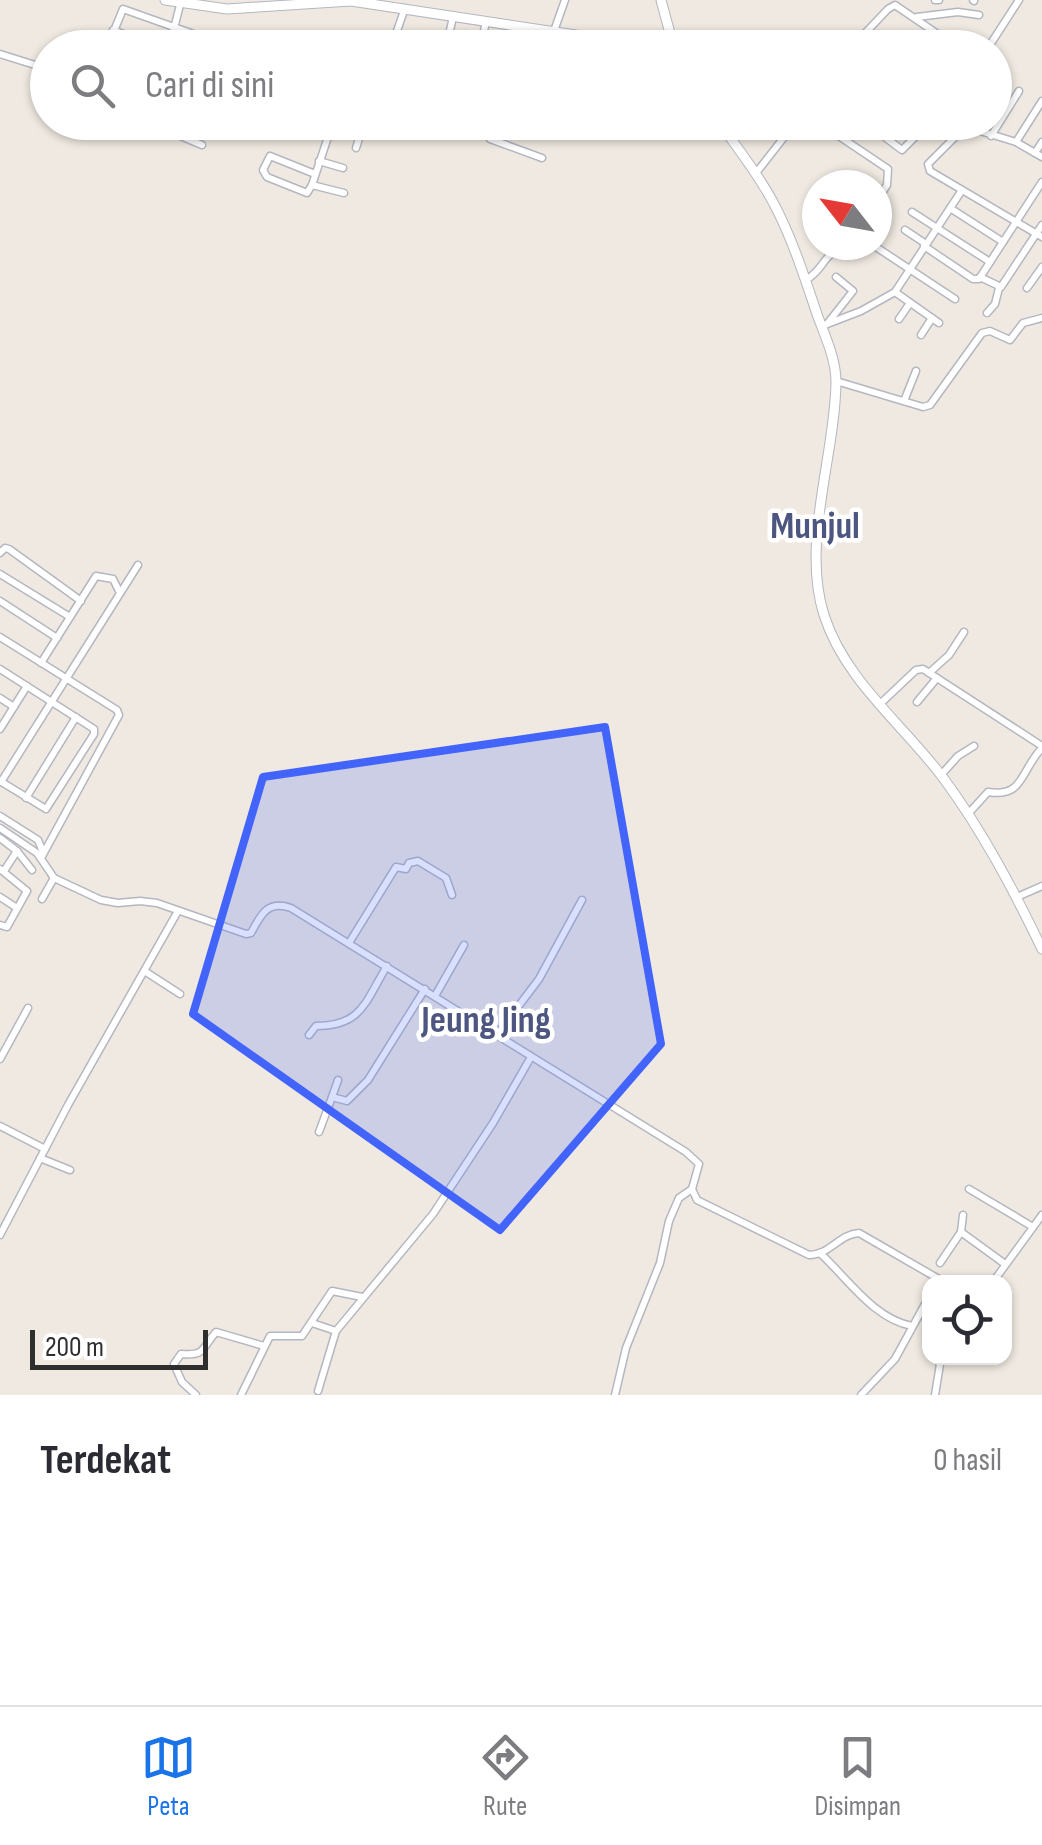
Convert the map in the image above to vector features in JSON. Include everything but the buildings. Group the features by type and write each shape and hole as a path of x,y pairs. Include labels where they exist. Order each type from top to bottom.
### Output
{"street":[{"path":"165,0 227,9 346,1 546,30"},
{"path":"554,30 565,0"},
{"path":"661,0 669,30"},
{"path":"1000,30 1019,0"},
{"path":"174,30 181,2"},
{"path":"869,30 892,6 933,30"},
{"path":"397,30 405,8"},
{"path":"113,30 122,9 183,30"},
{"path":"916,18 958,12 980,15"},
{"path":"450,30 453,18"},
{"path":"484,30 486,22"},
{"path":"0,54 30,63"},
{"path":"1012,102 1019,91"},
{"path":"1016,142 1042,101"},
{"path":"188,140 202,146"},
{"path":"315,174 270,156 263,170 267,177 304,194 312,184 327,140"},
{"path":"356,148 358,140"},
{"path":"493,140 542,158"},
{"path":"731,140 776,206 824,326 836,381 814,577 825,619 858,678 941,775 968,814 1017,897 1042,949"},
{"path":"756,174 782,140"},
{"path":"845,140 888,170"},
{"path":"889,140 902,150 912,140"},
{"path":"951,140 928,168 1039,235"},
{"path":"1008,140 1039,155 1042,142"},
{"path":"320,161 344,168"},
{"path":"980,277 1042,182"},
{"path":"312,184 344,193"},
{"path":"824,326 895,292 962,190"},
{"path":"950,208 1003,242"},
{"path":"912,212 990,262"},
{"path":"986,313 1042,225"},
{"path":"905,230 973,278 980,277 999,288"},
{"path":"892,258 955,299"},
{"path":"806,280 825,260"},
{"path":"1028,288 1042,267"},
{"path":"824,326 853,291 836,276"},
{"path":"895,292 936,321 922,334"},
{"path":"899,319 910,303"},
{"path":"836,381 923,407 930,405 985,330 1010,340 1023,323 1042,318"},
{"path":"904,401 916,372"},
{"path":"0,553 9,549 80,601"},
{"path":"60,822 46,808 0,782 138,565"},
{"path":"0,574 70,617"},
{"path":"41,663 100,574 113,579 120,592"},
{"path":"0,601 57,638"},
{"path":"917,702 964,632"},
{"path":"0,637 117,710 119,716 42,855"},
{"path":"0,669 94,729 46,808"},
{"path":"880,704 916,670 933,675 1042,747 1013,790 1004,795 988,792 968,814"},
{"path":"0,728 26,686"},
{"path":"0,698 14,707"},
{"path":"26,798 76,717"},
{"path":"941,775 958,756 974,746"},
{"path":"0,816 38,840 54,878 109,902 140,901 246,934 251,933 266,908 281,904 696,1160 698,1168 692,1189 679,1198 669,1221 660,1264 626,1348 615,1395"},
{"path":"0,828 42,855"},
{"path":"0,838 32,870"},
{"path":"0,925 7,927 27,888 2,870 17,851"},
{"path":"349,943 397,866 404,869 418,860 446,878 452,895"},
{"path":"42,899 54,878"},
{"path":"1017,897 1042,886"},
{"path":"0,897 17,908"},
{"path":"496,1036 539,979 582,900"},
{"path":"0,1236 178,911"},
{"path":"435,996 464,945"},
{"path":"309,1035 316,1026 334,1027 351,1020 386,966"},
{"path":"146,972 180,994"},
{"path":"332,1097 348,1101 368,1080 424,989"},
{"path":"0,1059 28,1008"},
{"path":"318,1391 336,1330 433,1214 493,1124 531,1057"},
{"path":"319,1132 338,1080"},
{"path":"0,1126 45,1149"},
{"path":"40,1158 70,1170"},
{"path":"692,1189 697,1200 809,1255 821,1254 846,1236 860,1233 929,1275"},
{"path":"969,1189 1033,1228"},
{"path":"940,1262 961,1232 962,1215"},
{"path":"998,1275 1042,1215"},
{"path":"961,1232 1005,1264"},
{"path":"821,1254 877,1310 912,1326"},
{"path":"242,1395 270,1336 302,1336 332,1291 362,1297"},
{"path":"861,1395 895,1359 922,1309"},
{"path":"312,1323 336,1330"},
{"path":"196,1395 178,1376 174,1364 180,1354 200,1354 216,1332 264,1346"},
{"path":"935,1395 941,1365"}],"highlighted area":[{"path":"605,727 661,1044 500,1230 193,1014 263,777"}],"district":[{"name":"Munjul","path":"815,526"},
{"name":"Jeung Jing","path":"486,1020"}]}
